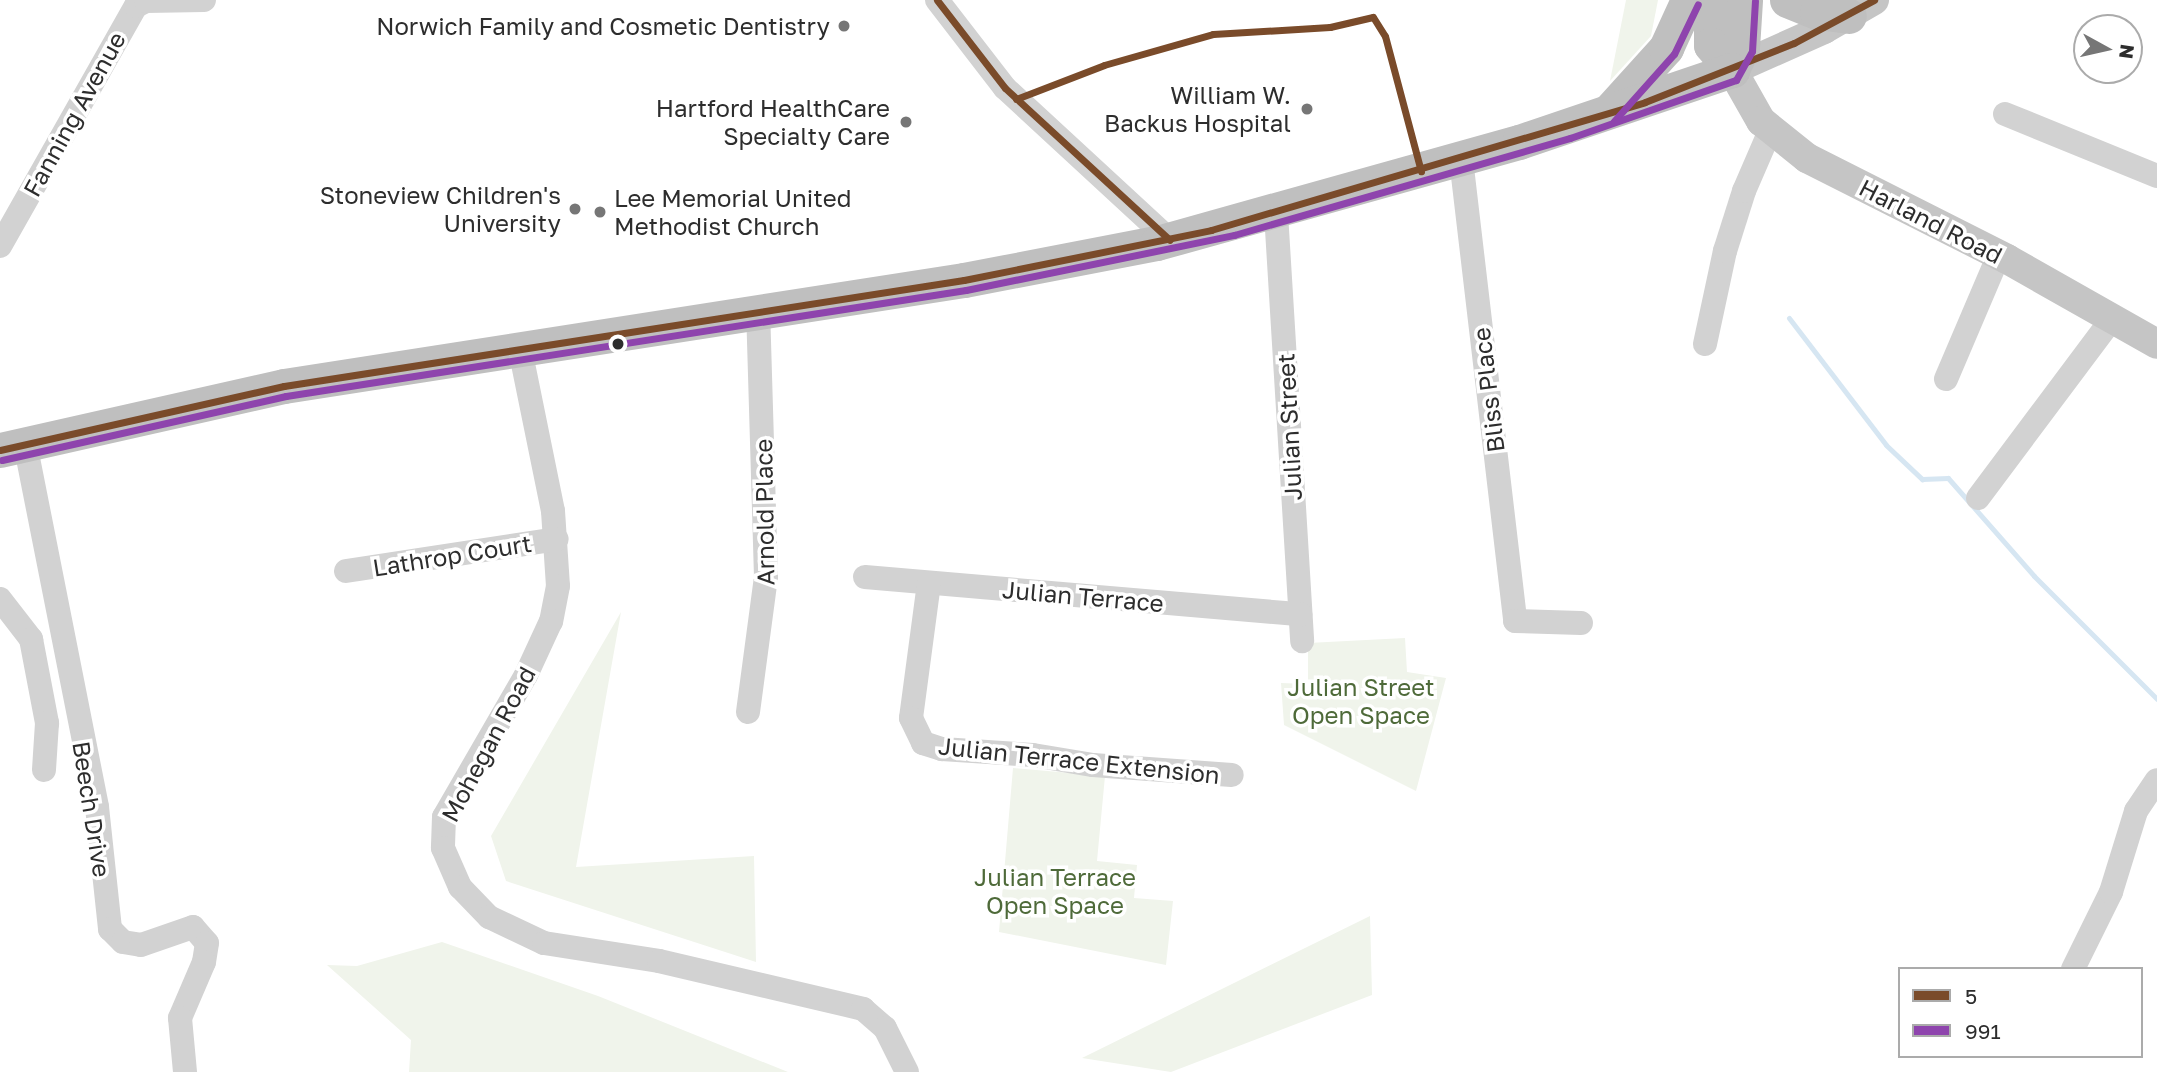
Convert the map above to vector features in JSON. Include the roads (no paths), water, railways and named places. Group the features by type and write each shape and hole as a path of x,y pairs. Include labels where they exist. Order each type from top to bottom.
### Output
{"highway":[{"path":"1604,116 1667,48 1688,0"},
{"path":"1711,0 1712,45 1732,70"},
{"path":"12,447 273,388 990,275 1170,240 1276,213 1604,116 1732,70 1742,48 1745,0"},
{"path":"1787,0 1817,12 1861,8"}],"main road":[{"path":"1732,70 1861,8"},
{"name":"Harland Road","path":"1732,70 1748,104 1770,131 1830,171 1999,255 2157,344"}],"street":[{"name":"Fanning Avenue","path":"0,246 7,216 127,3 204,0"},
{"path":"937,0 1004,88 1170,240"},
{"path":"2005,114 2157,176"},
{"path":"1705,344 1729,239 1770,131"},
{"name":"Bliss Place","path":"1461,159 1515,621 1581,623"},
{"name":"Julian Street","path":"1276,213 1302,641"},
{"path":"1946,379 1999,255"},
{"name":"Arnold Place","path":"748,712 766,577 758,312"},
{"path":"1978,498 2111,320"},
{"name":"Mohegan Road","path":"520,349 557,539 558,586 551,621 519,688 442,825 443,848 460,887 489,917 544,943 659,961 863,1009 885,1028 907,1072"},
{"name":"Beech Drive","path":"12,447 97,807 110,929 123,942 141,946 193,927 207,943 204,962 180,1018 185,1072"},
{"name":"Lathrop Court","path":"346,571 557,539"},
{"name":"Julian Terrace","path":"865,577 1300,614"},
{"name":"Julian Terrace Extension","path":"929,583 911,718 923,743 942,749 1017,753 1104,766 1232,775"},
{"path":"0,599 30,639 47,723 44,770"},
{"path":"2074,967 2111,892 2136,811 2157,780"}],"waterway":[{"path":"1789,318 1886,445 1922,479 1948,478 2034,576 2157,699"}],"place":[{"name":"Norwich Family and Cosmetic Dentistry","path":"844,26"},
{"name":"William W. Backus Hospital","path":"1307,109"},
{"name":"Hartford HealthCare Specialty Care","path":"906,122"},
{"name":"Stoneview Children's University","path":"575,209"},
{"name":"Lee Memorial United Methodist Church","path":"600,212"}],"park label":[{"name":"Julian Street Open Space","path":"1361,701"},
{"name":"Julian Terrace Open Space","path":"1055,891"}]}
